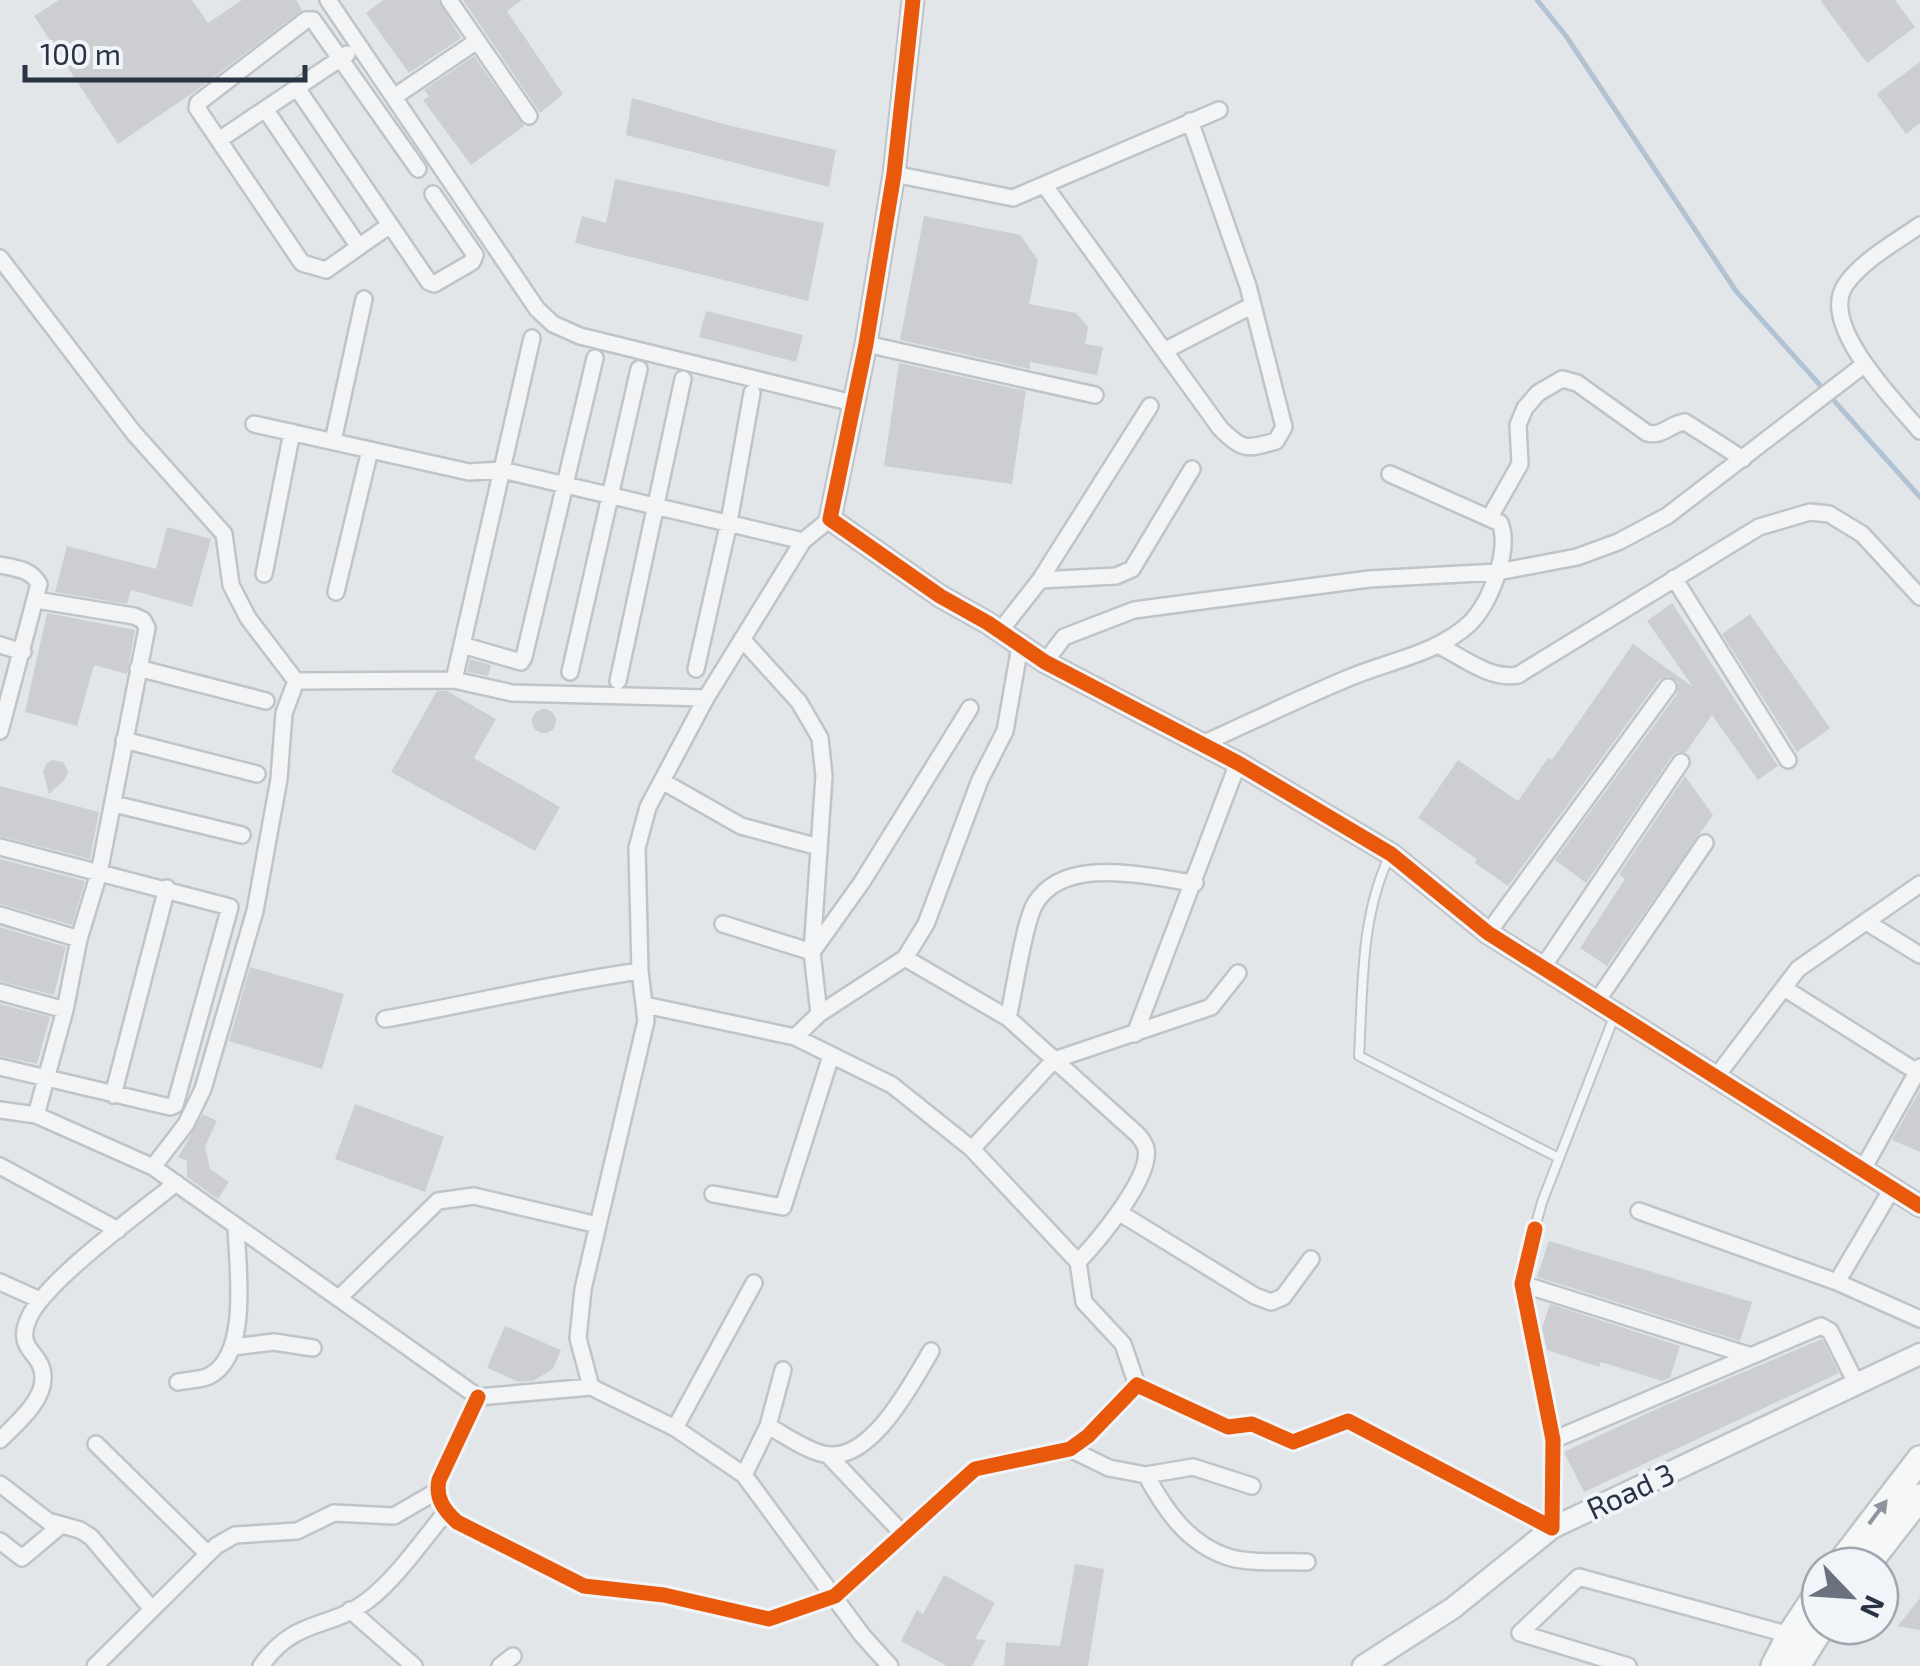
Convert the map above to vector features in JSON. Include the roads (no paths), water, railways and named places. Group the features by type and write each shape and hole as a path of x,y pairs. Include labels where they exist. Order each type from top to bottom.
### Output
{"main road":[{"path":"1853,1546 1920,1459"},
{"path":"1882,1546 1920,1497"},
{"path":"1774,1666 1800,1619"}],"street":[{"path":"328,0 537,309 553,324 580,336 853,403"},
{"path":"449,0 529,116"},
{"path":"591,1387 578,1338 583,1289 646,1021 640,970 637,848 648,807 706,698 804,541 830,518 866,344 894,174 913,0"},
{"path":"390,225 326,270 302,263 197,108 198,103 306,20 318,24 418,169"},
{"path":"394,97 477,41"},
{"path":"219,140 359,46"},
{"path":"297,88 434,284 472,262 474,250 433,194"},
{"path":"266,109 359,246"},
{"path":"894,174 1014,198 1219,110"},
{"path":"1045,186 1220,428 1238,446 1252,448 1276,441 1284,427 1253,305 1190,122"},
{"path":"1920,225 1844,285 1840,301 1846,337 1920,431"},
{"path":"0,258 132,432 224,534 231,585 248,618 296,681"},
{"path":"333,441 364,299"},
{"path":"1164,351 1253,305"},
{"path":"454,680 532,338"},
{"path":"866,344 1095,395"},
{"path":"462,645 520,662 595,358"},
{"path":"1045,662 1064,637 1134,610 1368,579 1498,572 1577,557 1618,542 1667,516 1865,364"},
{"path":"570,672 639,369"},
{"path":"618,681 683,379"},
{"path":"1490,518 1520,464 1518,424 1525,408 1538,392 1562,379 1577,383 1647,432 1658,434 1678,422 1686,422 1742,459"},
{"path":"696,669 729,522 752,393"},
{"path":"1000,632 1040,580 1150,406"},
{"path":"254,424 469,472 502,470 804,541"},
{"path":"264,574 292,432"},
{"path":"336,592 370,450"},
{"path":"1040,580 1116,576 1132,570 1192,469"},
{"path":"1202,744 1352,676 1438,645 1469,624 1489,598 1498,572 1504,532 1500,523 1390,474"},
{"path":"1438,645 1494,674 1518,675 1759,527 1810,512 1829,514 1862,534 1920,598"},
{"path":"830,518 940,596 1045,662 1238,763 1391,854 1488,933 1920,1206"},
{"path":"0,565 34,576 39,584 1,726"},
{"path":"1674,578 1788,760"},
{"path":"36,600 134,616 143,620 147,628 99,873 36,1114"},
{"path":"742,639 800,702 820,738 824,776 812,952 819,1014"},
{"path":"0,646 23,652"},
{"path":"794,1037 819,1014 905,958 926,924 980,780 1005,732 1020,646"},
{"path":"138,668 266,700"},
{"path":"296,681 454,680 512,693 706,698"},
{"path":"153,1167 186,1124 208,1072 255,911 279,779 284,713 296,681"},
{"path":"1488,933 1668,687"},
{"path":"812,952 862,882 970,708"},
{"path":"124,740 257,774"},
{"path":"1543,967 1681,762"},
{"path":"1134,1034 1238,763"},
{"path":"662,781 741,826 819,846"},
{"path":"114,804 242,835"},
{"path":"1606,1007 1704,843"},
{"path":"0,847 226,904 230,912 175,1105 114,1095 0,1067"},
{"path":"1008,1018 1034,906 1052,886 1084,874 1194,883"},
{"path":"1716,1076 1798,969 1920,884"},
{"path":"114,1095 167,888"},
{"path":"0,915 79,939"},
{"path":"1868,923 1920,955"},
{"path":"723,924 812,952"},
{"path":"905,958 1008,1018 1138,1135 1146,1149 1144,1163 1120,1213 1078,1262"},
{"path":"385,1019 554,983 640,970"},
{"path":"972,1149 1054,1060 1211,1007 1238,973"},
{"path":"1784,988 1919,1070 1863,1169"},
{"path":"0,992 65,1010"},
{"path":"645,1004 794,1037 892,1085 972,1149 1078,1262 1084,1302 1123,1344 1137,1385 1228,1427 1252,1424 1292,1442 1348,1421 1552,1528 1553,1440 1522,1284 1535,1228"},
{"path":"714,1194 783,1207 831,1056"},
{"path":"0,1110 36,1114 153,1167 478,1397 591,1387 675,1428 744,1474 862,1635 890,1666"},
{"path":"0,1166 118,1230"},
{"path":"0,1440 28,1411 44,1378 23,1336 28,1318 40,1300 176,1183"},
{"path":"1837,1282 1893,1187"},
{"path":"338,1298 438,1201 474,1196 598,1226"},
{"path":"1639,1211 1837,1282 1920,1318"},
{"path":"1120,1213 1271,1302 1283,1296 1311,1259"},
{"path":"178,1382 209,1376 233,1347 238,1329 236,1226"},
{"path":"0,1282 40,1300"},
{"path":"675,1428 754,1283"},
{"path":"1522,1284 1751,1356"},
{"path":"1553,1440 1814,1326 1830,1332 1856,1383"},
{"path":"233,1347 274,1342 313,1348"},
{"path":"828,1456 848,1454 883,1425 931,1351"},
{"name":"Road 3","path":"1363,1666 1453,1608 1552,1528 1920,1354"},
{"path":"744,1474 768,1426 783,1370"},
{"path":"478,1397 437,1491 446,1512 457,1522 584,1586 664,1595 769,1619 836,1596 976,1469 1070,1449 1088,1436 1137,1385"},
{"path":"768,1426 828,1456 903,1534"},
{"path":"96,1444 208,1554"},
{"path":"1070,1449 1109,1468 1146,1476 1193,1467 1252,1486"},
{"path":"1146,1476 1168,1515 1196,1539 1228,1556 1307,1562"},
{"path":"0,1484 36,1514 91,1536 151,1608"},
{"path":"95,1666 208,1554 235,1535 286,1534 334,1513 394,1516 437,1491"},
{"path":"261,1666 281,1642 296,1632 363,1604 446,1512"},
{"path":"0,1541 22,1558 60,1526"},
{"path":"1628,1666 1520,1633 1579,1576 1790,1634"},
{"path":"350,1610 414,1666"}],"lane":[{"path":"1391,854 1376,884 1367,927 1358,1056 1559,1158"},
{"path":"1535,1228 1606,1007"}],"waterway":[{"path":"1537,0 1566,36 1736,291 1920,497"}]}
